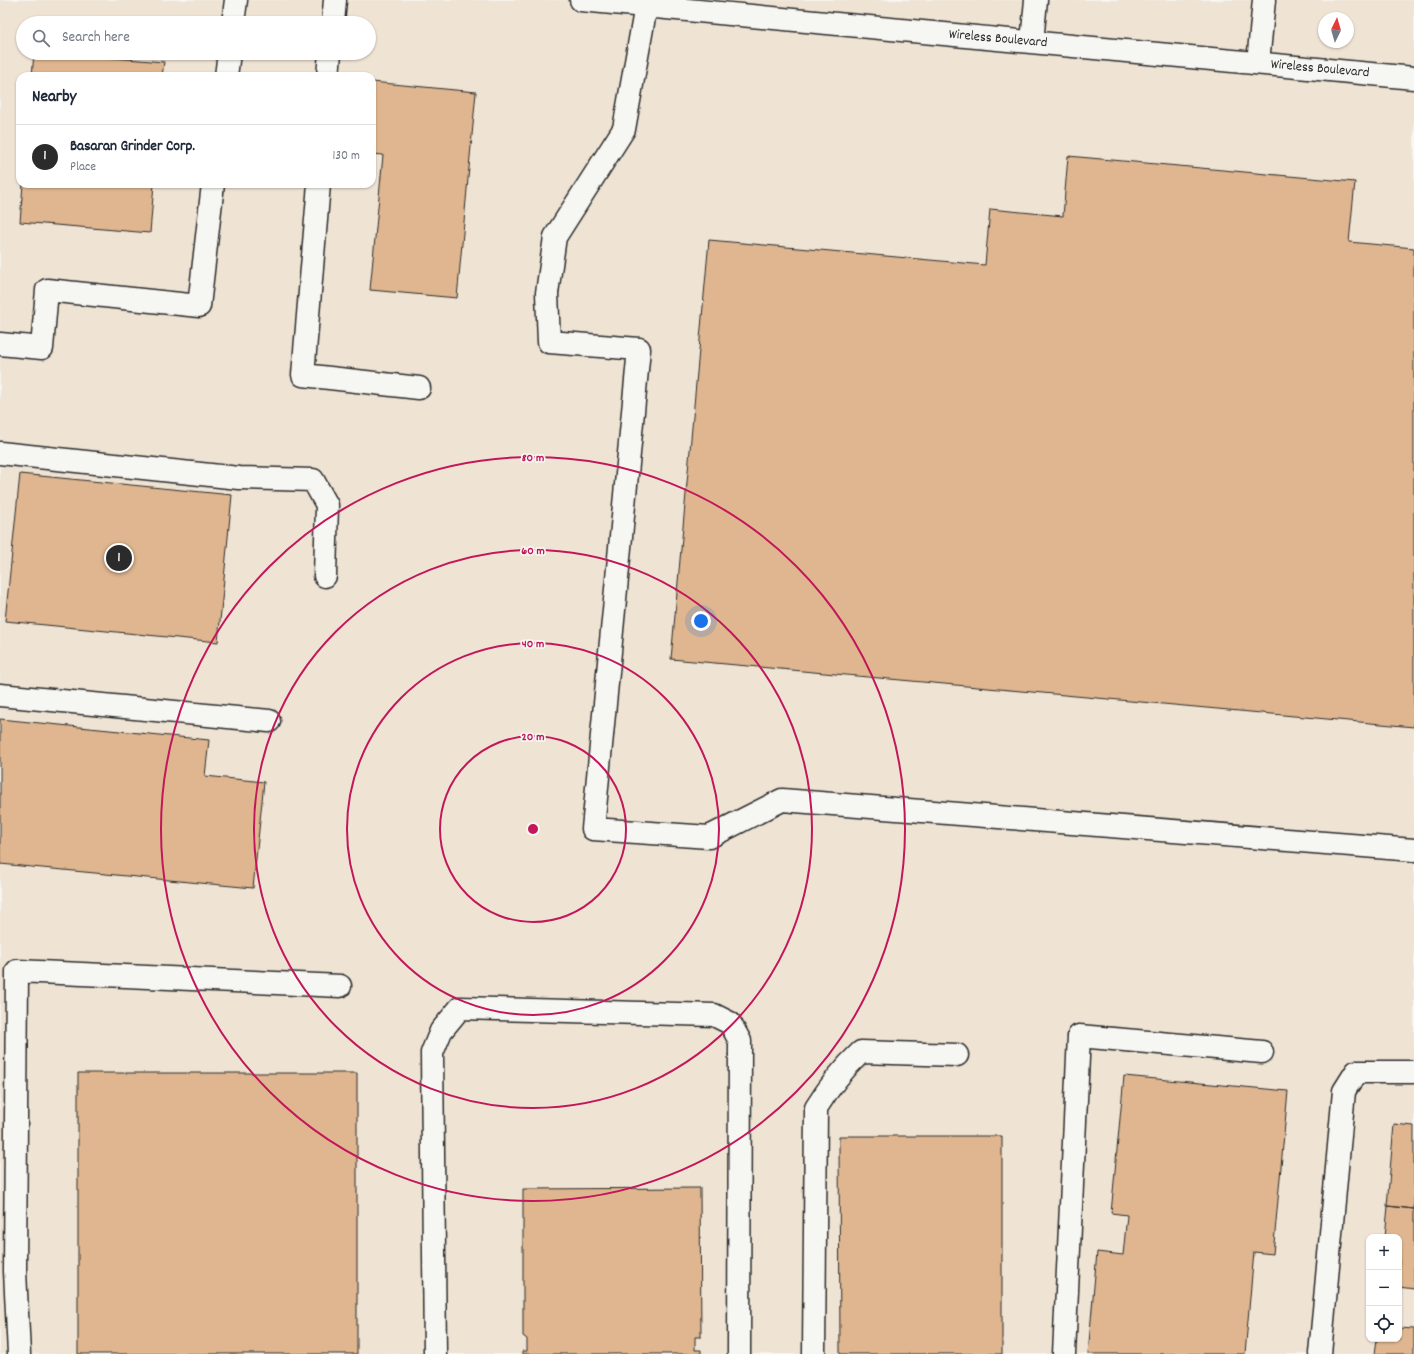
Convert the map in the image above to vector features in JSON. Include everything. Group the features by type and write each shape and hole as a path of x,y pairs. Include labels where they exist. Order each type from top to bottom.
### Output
{"street":[{"path":"234,16 236,0"},
{"path":"334,16 335,0"},
{"name":"Wireless Boulevard","path":"581,0 1414,78"},
{"path":"1032,42 1036,0"},
{"path":"1258,63 1264,0"},
{"path":"646,6 624,129 555,237 547,293 549,342 639,349 593,829 709,837 782,800 1414,850"},
{"path":"227,72 228,60"},
{"path":"328,72 329,60"},
{"path":"0,344 42,348 47,290 199,306 213,188"},
{"path":"319,188 303,375 419,388"},
{"path":"0,453 239,478 313,480 327,506 325,576"},
{"path":"0,695 269,721"},
{"path":"19,1354 15,1271 17,971 340,986"},
{"path":"435,1354 432,1053 441,1031 460,1008 714,1015 730,1023 740,1041 739,1354"},
{"path":"1064,1354 1079,1036 1262,1052"},
{"path":"814,1354 816,1108 833,1081 861,1052 957,1055"},
{"path":"1320,1354 1344,1092 1356,1072 1414,1072"}],"shaded area":[{"path":"0,0 1414,0 1414,1354 0,1354"}],"building":[{"path":"33,60 139,60 164,62 163,72 32,72"},
{"path":"376,82 476,92 457,298 370,290 383,155 376,154"},
{"path":"1068,156 1355,182 1349,242 1414,248 1414,727 671,659 709,240 985,265 990,209 1063,216"},
{"path":"23,188 154,188 150,233 20,222"},
{"path":"20,474 232,495 218,642 5,621"},
{"path":"0,719 209,740 205,776 264,782 253,888 0,864"},
{"path":"78,1073 357,1073 357,1354 78,1354"},
{"path":"1124,1076 1288,1091 1273,1254 1254,1252 1245,1354 1088,1354 1097,1252 1123,1255 1127,1215 1111,1213"},
{"path":"1394,1124 1414,1126 1414,1209 1387,1206"},
{"path":"839,1136 1002,1136 1002,1354 840,1354"},
{"path":"700,1188 701,1337 695,1337 695,1350 701,1350 701,1354 522,1354 522,1351 527,1351 527,1339 523,1336 523,1189"},
{"path":"1388,1206 1414,1209 1414,1289 1402,1287 1402,1234 1385,1234"},
{"path":"1402,1328 1414,1329 1414,1354 1375,1354 1377,1342 1402,1342"}],"place":[{"name":"Basaran Grinder Corp.","path":"119,558"}]}
